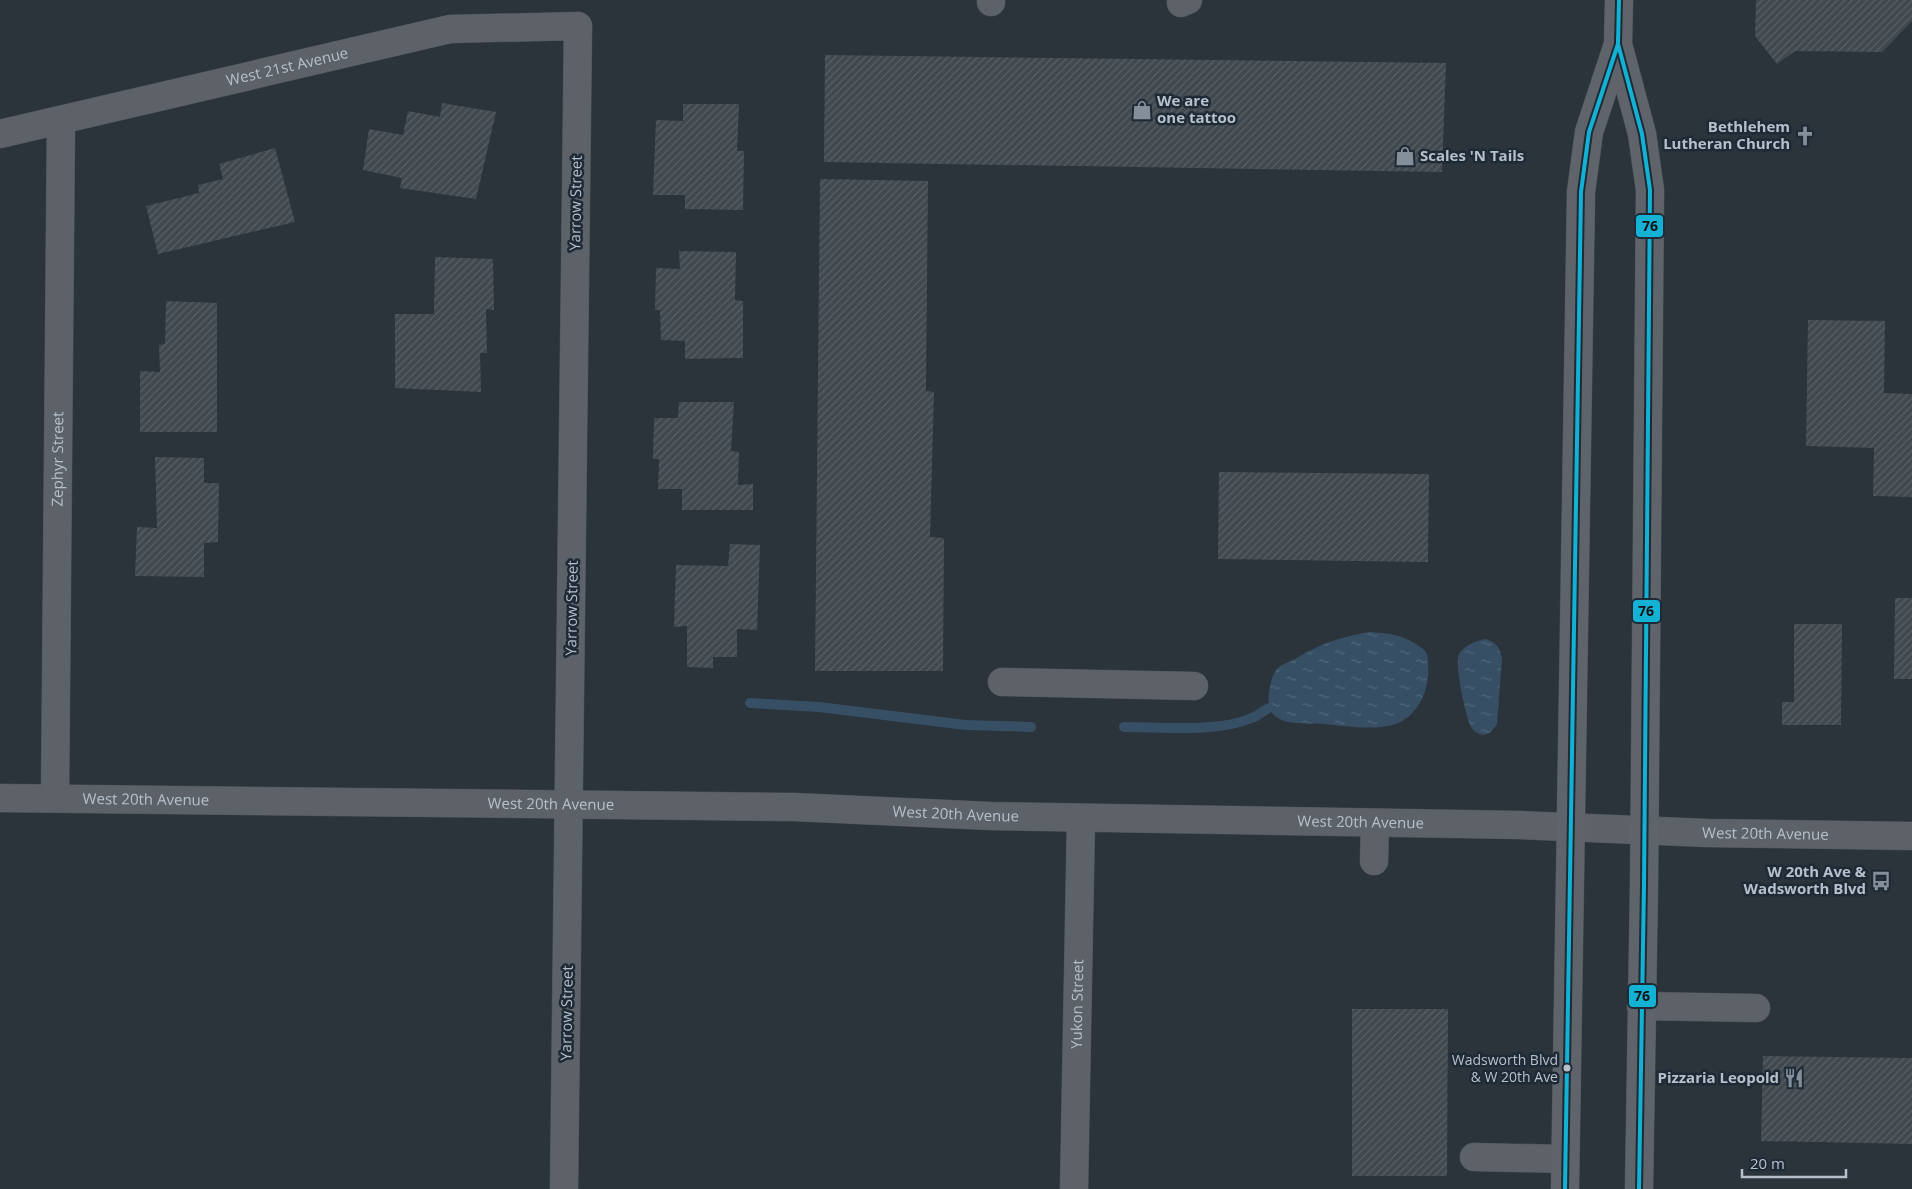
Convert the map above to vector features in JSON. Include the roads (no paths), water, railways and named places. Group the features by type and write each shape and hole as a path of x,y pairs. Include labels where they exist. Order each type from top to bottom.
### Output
{"main road":[{"path":"1619,0 1618,44 1642,134 1650,190 1639,1189"},
{"path":"1565,1189 1581,192 1589,132 1618,44"}],"street":[{"name":"West 21st Avenue","path":"0,134 450,29 578,26"},
{"name":"Yarrow Street","path":"564,1189 578,26"},
{"name":"Zephyr Street","path":"54,798 61,120"},
{"path":"1002,682 1194,686"},
{"name":"West 20th Avenue","path":"0,798 794,807 1081,818 1375,822 1707,833 1912,836"},
{"name":"Yukon Street","path":"1074,1189 1081,818"},
{"path":"1374,861 1375,822"},
{"path":"1642,1006 1756,1008"},
{"path":"1474,1157 1565,1160"}],"water":[{"path":"1369,632 1399,636 1416,644 1426,652 1428,674 1425,692 1411,715 1395,724 1369,728 1294,723 1278,718 1272,712 1269,704 1269,690 1276,670 1330,642"},
{"path":"1486,639 1497,646 1502,658 1497,724 1491,732 1484,735 1475,731 1469,722 1461,690 1458,659 1461,651 1467,646"}],"waterway":[{"path":"750,703 819,707 966,725 1031,727"},
{"path":"1124,727 1189,728 1222,726 1252,718 1269,708"}],"place":[{"name":"We are one tattoo","path":"1142,110"},
{"name":"Bethlehem Lutheran Church","path":"1805,136"},
{"name":"Scales 'N Tails","path":"1405,156"},
{"name":"W 20th Ave & Wadsworth Blvd","path":"1881,881"},
{"name":"Wadsworth Blvd & W 20th Ave","path":"1567,1068"},
{"name":"Pizzaria Leopold","path":"1794,1078"}]}
